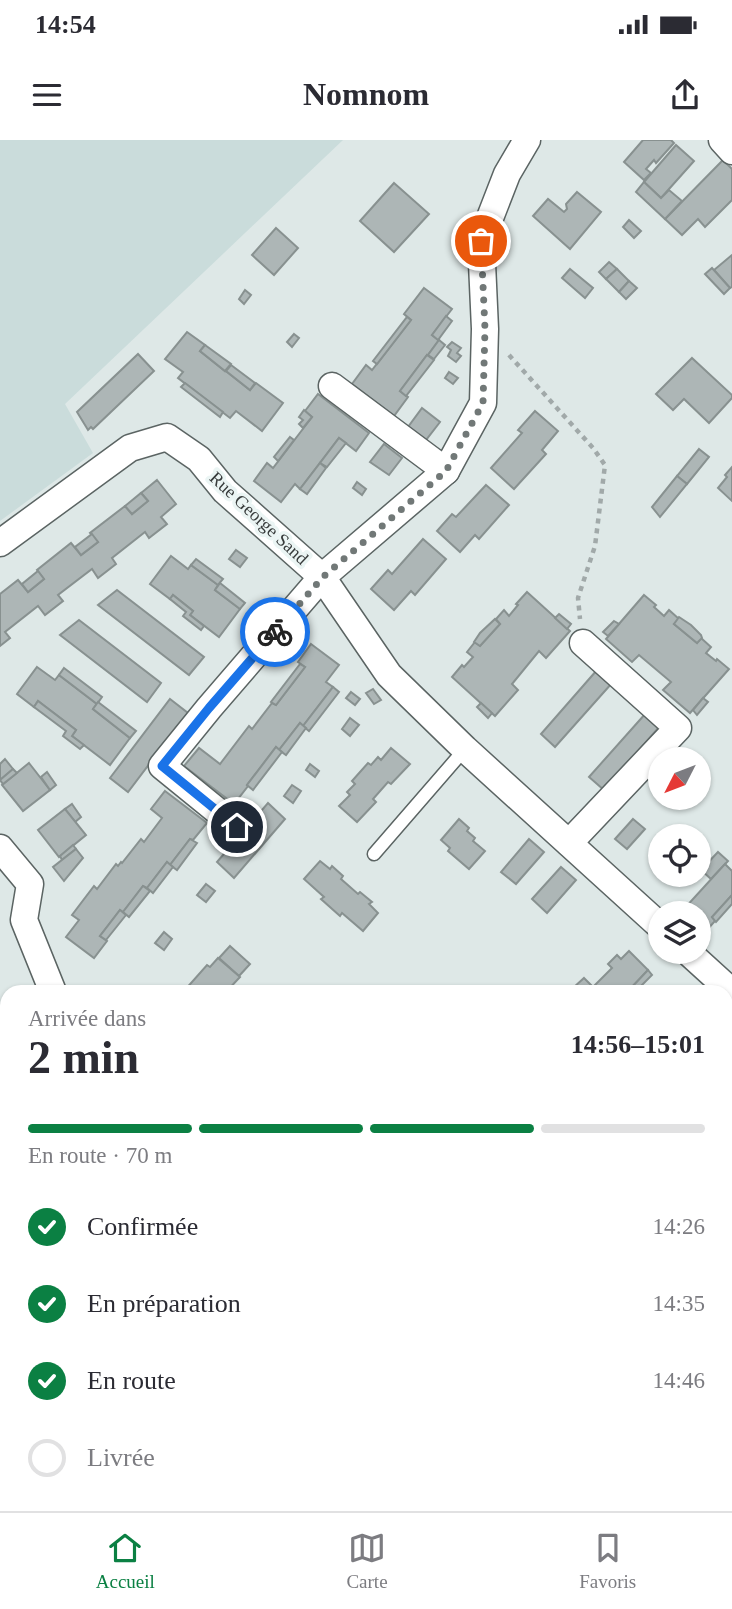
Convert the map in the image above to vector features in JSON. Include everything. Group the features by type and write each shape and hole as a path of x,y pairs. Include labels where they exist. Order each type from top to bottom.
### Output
{"street":[{"path":"237,827 162,766 323,577 446,471 483,403 485,329 481,241 507,174 527,140"},
{"path":"722,140 732,151"},
{"path":"332,386 446,471"},
{"name":"Rue George Sand","path":"0,543 130,448 167,437 199,459 225,491 323,577 389,675 465,749 648,915"},
{"path":"569,844 677,728 583,643"},
{"path":"0,848 30,884 24,920 51,985"},
{"path":"701,964 723,985"}],"lane":[{"path":"374,854 465,749"}],"path":[{"path":"485,329 593,447 605,465 595,546 578,598 583,643"}],"shaded area":[{"path":"0,140 343,140 65,404 93,453 0,521"}],"building":[{"path":"643,140 671,140 674,143 656,163 654,160 646,169 651,173 644,180 624,162"},
{"path":"676,145 694,161 661,198 644,182"},
{"path":"723,160 732,169 732,200 705,227 698,219 682,235 665,219"},
{"path":"644,182 661,198 669,190 682,201 665,219 636,192"},
{"path":"394,183 429,214 394,252 360,221"},
{"path":"577,192 601,212 570,249 533,216 548,199 564,212 567,209 566,204"},
{"path":"629,220 641,231 634,238 623,227"},
{"path":"276,228 298,248 274,275 252,255"},
{"path":"732,255 732,287 730,288 714,270"},
{"path":"609,262 617,269 606,279 599,272"},
{"path":"712,268 730,288 724,294 705,274"},
{"path":"570,269 593,288 585,298 562,278"},
{"path":"617,269 629,281 619,292 606,279"},
{"path":"629,281 637,288 626,299 619,292"},
{"path":"424,288 452,309 432,335 439,340 428,355 434,359 427,355 400,391 408,397 394,416 352,384 366,365 372,370 411,320 404,314"},
{"path":"245,290 251,295 244,304 239,299"},
{"path":"446,316 452,321 438,340 432,335"},
{"path":"407,317 411,320 377,364 373,361"},
{"path":"187,332 205,345 200,351 225,371 231,364 226,371 250,390 256,383 283,403 262,431 236,411 230,418 178,378 183,372 165,359"},
{"path":"294,334 299,338 292,347 287,342"},
{"path":"439,340 445,345 434,359 428,355"},
{"path":"452,342 461,348 457,353 461,356 456,362 448,356 451,350 447,347"},
{"path":"205,345 231,364 225,371 200,351"},
{"path":"138,354 154,371 93,429 91,427 88,430 77,412"},
{"path":"427,355 434,360 406,396 400,391"},
{"path":"692,358 732,395 709,423 684,399 673,410 656,394"},
{"path":"231,365 255,383 250,390 226,371"},
{"path":"449,372 458,378 453,384 445,378"},
{"path":"185,383 223,412 220,417 181,387"},
{"path":"318,394 369,433 356,451 339,438 300,489 295,484 281,502 254,481 267,463 273,468 312,417 305,411"},
{"path":"422,408 440,422 426,440 408,427"},
{"path":"304,410 312,417 303,428 299,424 303,420 299,417"},
{"path":"535,411 558,431 542,450 546,454 514,489 491,468 522,433 518,430"},
{"path":"290,437 294,440 278,461 274,457"},
{"path":"339,438 346,443 327,467 320,463"},
{"path":"384,444 402,458 389,475 370,462"},
{"path":"699,449 709,457 687,484 677,476"},
{"path":"320,463 326,468 307,494 300,489"},
{"path":"732,467 732,501 718,488"},
{"path":"677,476 687,484 660,517 652,507"},
{"path":"157,480 176,504 161,517 167,524 149,538 145,532 112,558 116,564 98,578 92,569 58,595 63,601 45,615 38,606 5,632 10,638 0,646 0,594 18,580 28,592 44,579 37,570 71,543 81,555 98,542 90,533 125,506 132,514 148,501 141,493"},
{"path":"357,482 366,489 362,495 353,488"},
{"path":"486,485 509,505 479,539 475,535 460,552 437,531 452,514 456,517"},
{"path":"141,493 148,501 132,514 125,506"},
{"path":"92,534 98,542 81,555 75,547"},
{"path":"423,539 446,559 415,595 411,591 394,610 371,589 388,570 392,574"},
{"path":"236,550 247,558 240,567 229,559"},
{"path":"171,556 188,569 191,565 218,585 215,590 240,609 219,637 190,615 193,611 173,595 170,599 150,584"},
{"path":"196,559 223,579 218,585 191,565"},
{"path":"38,571 44,579 28,592 22,584"},
{"path":"220,583 245,603 240,609 215,590"},
{"path":"117,590 204,657 189,675 98,605"},
{"path":"527,592 570,631 546,658 539,651 512,684 518,690 495,716 452,677 473,657 467,652 475,642 480,646 500,624 496,619 504,610 509,616"},
{"path":"173,595 193,611 190,615 204,626 201,630 183,616 186,612 170,599"},
{"path":"644,595 664,616 669,610 679,619 674,624 697,643 701,638 711,647 706,653 729,669 690,713 663,690 671,682 639,655 632,662 606,639"},
{"path":"559,614 571,624 567,629 555,618"},
{"path":"679,617 701,635 702,638 697,643 674,624"},
{"path":"495,619 500,624 480,646 474,642 480,633"},
{"path":"79,620 161,683 147,702 60,635"},
{"path":"614,621 619,624 608,636 603,632"},
{"path":"311,644 339,665 326,682 333,687 303,726 300,723 279,750 276,747 234,804 184,766 199,748 220,764 249,726 252,729 272,703 276,705 305,667 298,662"},
{"path":"300,664 305,667 276,705 271,702"},
{"path":"37,667 55,680 59,675 97,704 93,709 130,738 110,765 72,736 76,730 38,701 34,707 17,694"},
{"path":"64,668 102,697 97,704 59,675"},
{"path":"597,670 612,683 555,747 541,734"},
{"path":"333,687 339,692 309,731 303,726"},
{"path":"373,689 381,700 374,704 366,693"},
{"path":"351,692 360,699 355,705 346,698"},
{"path":"703,698 708,702 697,715 693,710"},
{"path":"170,699 188,713 128,792 110,778"},
{"path":"38,701 76,730 72,736 84,745 80,749 63,736 66,731 34,707"},
{"path":"98,702 136,731 130,738 93,709"},
{"path":"481,703 492,713 488,718 477,707"},
{"path":"646,713 660,726 604,790 589,777"},
{"path":"350,718 359,725 350,736 342,729"},
{"path":"300,723 306,728 286,755 279,750"},
{"path":"276,747 282,752 253,790 247,785"},
{"path":"391,748 410,764 391,784 388,782 373,799 376,802 357,822 339,806 350,795 347,792 355,784 352,781 368,763 371,765 378,757 381,760"},
{"path":"5,759 13,769 0,780 0,764"},
{"path":"29,763 50,790 23,811 2,785"},
{"path":"310,764 319,771 315,777 306,770"},
{"path":"13,769 17,773 3,784 0,780"},
{"path":"47,772 56,785 50,790 41,777"},
{"path":"292,785 301,791 293,803 284,796"},
{"path":"165,791 207,823 193,840 190,839 170,865 167,862 147,888 143,886 123,912 120,910 100,936 107,941 94,958 66,937 79,920 72,915 94,886 97,889 116,864 118,866 122,863 141,839 144,842 162,818 151,809"},
{"path":"268,803 285,819 234,878 217,862"},
{"path":"72,804 81,817 75,822 65,809"},
{"path":"65,809 86,835 59,857 38,830"},
{"path":"459,819 469,828 467,831 475,838 473,841 485,851 469,869 448,851 450,848 441,840"},
{"path":"633,819 645,829 627,849 615,839"},
{"path":"190,839 197,843 177,870 170,865"},
{"path":"529,839 544,852 516,884 501,872"},
{"path":"73,845 76,849 62,860 60,856"},
{"path":"76,849 83,858 64,881 53,867"},
{"path":"718,852 728,861 711,879 711,859"},
{"path":"320,861 330,869 332,866 343,876 341,879 372,902 369,904 378,913 363,931 342,913 340,916 304,879"},
{"path":"167,862 173,867 153,893 147,888"},
{"path":"725,864 732,871 732,895 712,917 715,921 711,925 711,901 691,901 704,887 711,887 711,879"},
{"path":"561,867 576,880 547,913 532,899"},
{"path":"206,884 215,891 206,902 197,895"},
{"path":"143,886 150,891 129,917 123,912"},
{"path":"732,895 732,904 716,922 712,917"},
{"path":"120,910 126,915 106,940 100,936"},
{"path":"164,932 172,939 164,950 155,943"},
{"path":"230,946 250,964 239,976 219,958"},
{"path":"629,951 648,970 634,985 595,985 612,968 608,964 617,955 621,959"},
{"path":"218,958 240,977 233,985 189,985 207,965 210,967"},
{"path":"648,970 652,975 642,985 634,985"},
{"path":"584,978 591,985 576,985"}],"way so far":[{"path":"275,632 323,577 446,471 483,403 485,329 481,241"}],"route":[{"path":"237,827 162,766 275,632"}]}
